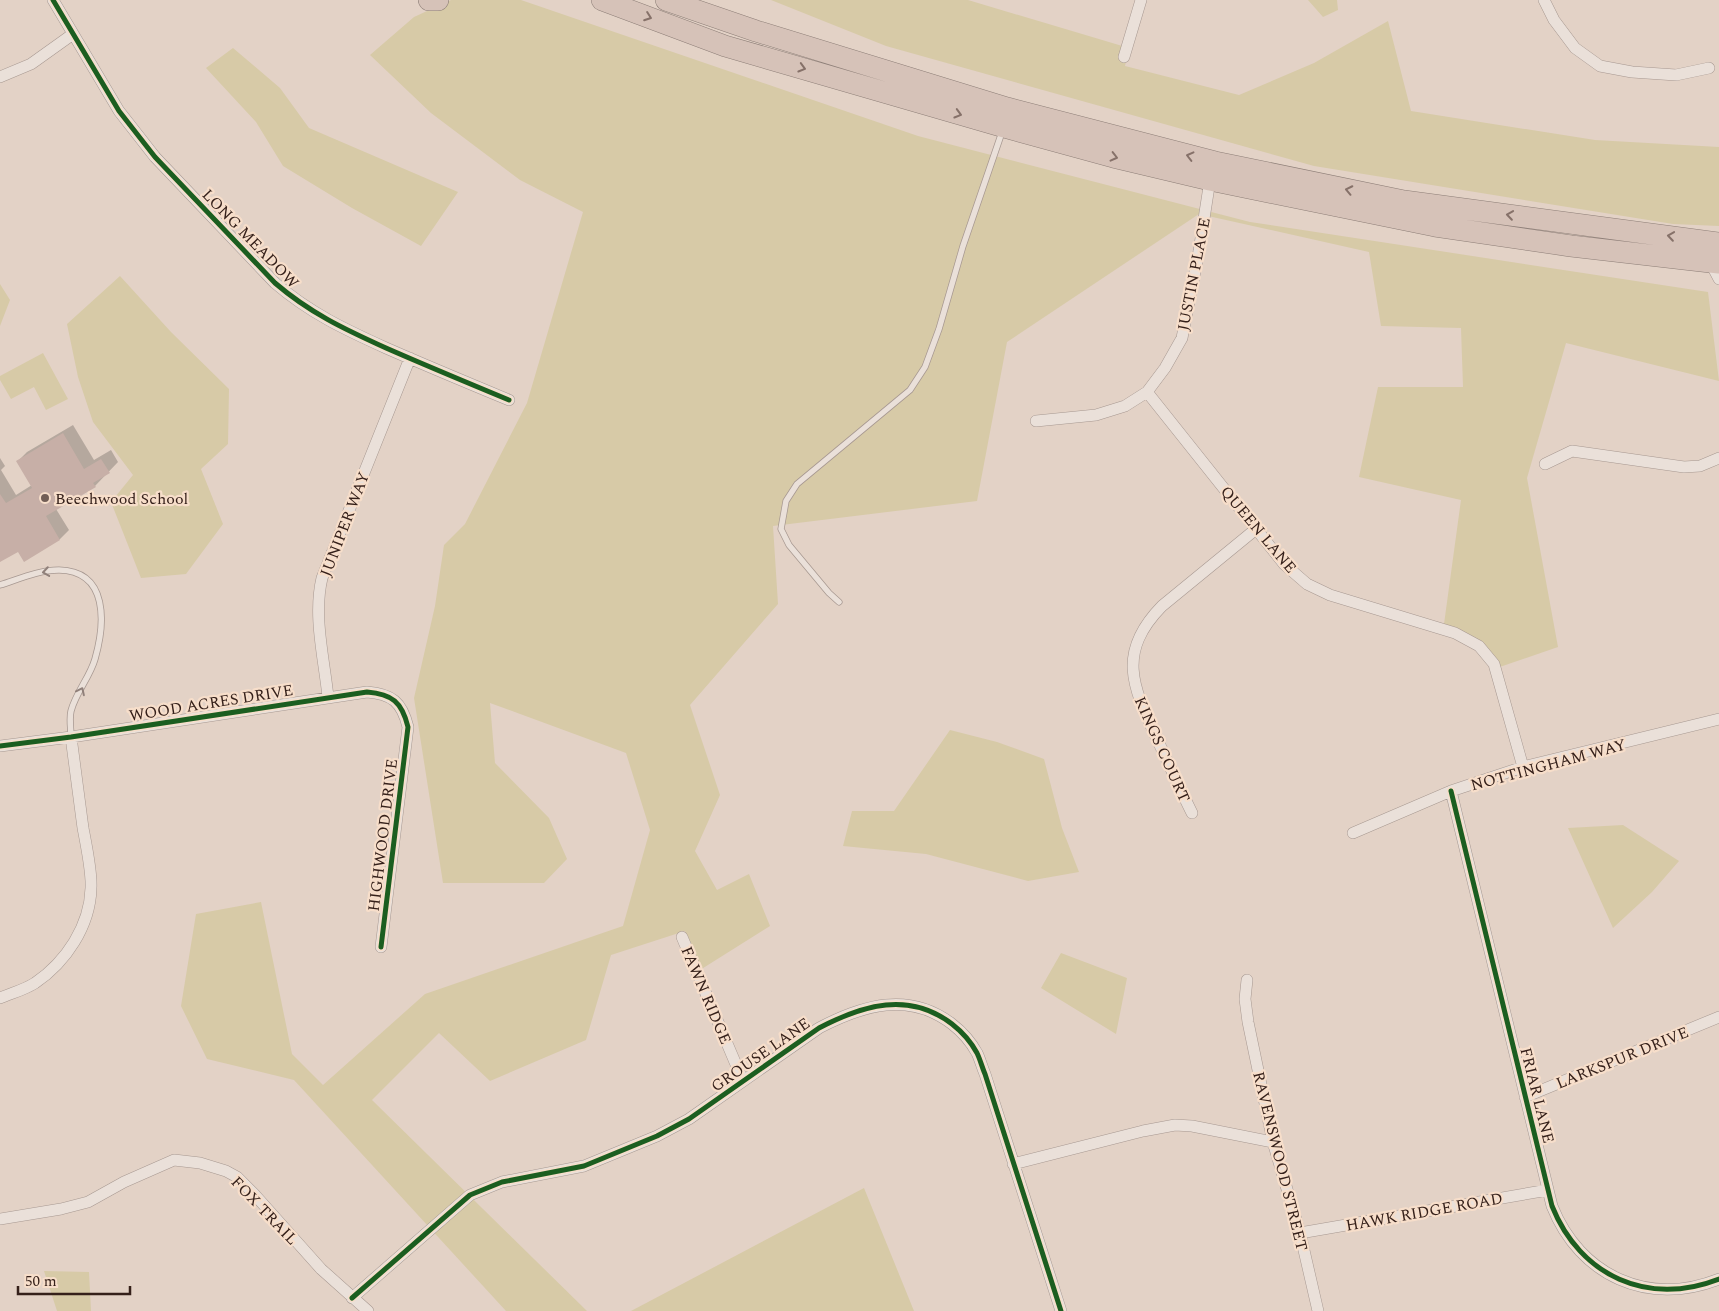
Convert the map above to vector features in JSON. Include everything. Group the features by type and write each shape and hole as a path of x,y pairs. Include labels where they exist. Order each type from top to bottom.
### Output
{"highway":[{"path":"429,0 438,0"},
{"path":"602,0 725,46 1113,157 1210,180 1435,226 1716,268"},
{"path":"666,0 756,31 1007,108 1215,162 1404,201 1719,243"},
{"path":"704,0 756,31"}],"street":[{"name":"LONG MEADOW","path":"53,0 119,111 155,157 275,283 295,301 316,314 410,358 510,400"},
{"path":"1124,57 1141,0"},
{"path":"1544,0 1554,20 1575,48 1600,66 1632,72 1676,75 1709,68"},
{"path":"0,77 31,64 73,34"},
{"name":"JUSTIN PLACE","path":"1036,421 1096,415 1125,406 1147,392 1166,368 1182,338 1199,251 1210,180"},
{"name":"JUNIPER WAY","path":"328,697 318,610 318,594 328,559 410,358"},
{"name":"QUEEN LANE","path":"1147,392 1284,564 1307,584 1330,595 1455,633 1479,646 1494,664 1523,767"},
{"path":"1545,464 1572,451 1684,467 1700,466 1719,458"},
{"name":"KINGS COURT","path":"1192,813 1140,702 1134,682 1133,665 1136,648 1141,632 1150,618 1162,606 1256,529"},
{"name":"WOOD ACRES DRIVE","path":"0,746 367,692 381,693 394,700 402,709 408,727"},
{"name":"NOTTINGHAM WAY","path":"1353,833 1451,791 1523,767 1719,720"},
{"name":"HIGHWOOD DRIVE","path":"381,947 408,727"},
{"path":"0,998 22,990 54,968 70,948 83,925 87,913 92,887 71,737"},
{"name":"FRIAR LANE","path":"1451,791 1548,1190 1558,1220 1571,1242 1589,1261 1610,1275 1634,1285 1660,1290 1686,1289 1719,1279"},
{"name":"FAWN RIDGE","path":"682,937 743,1081"},
{"name":"RAVENSWOOD STREET","path":"1247,980 1245,999 1248,1022 1273,1142 1300,1233 1318,1311"},
{"name":"GROUSE LANE","path":"352,1298 470,1195 502,1182 584,1166 657,1136 689,1119 819,1028 842,1016 876,1005 896,1004 925,1009 943,1017 958,1029 976,1052 985,1074 1061,1311"},
{"name":"LARKSPUR DRIVE","path":"1525,1096 1719,1016"},
{"path":"1013,1164 1143,1131 1175,1125 1192,1126 1273,1142"},
{"name":"FOX TRAIL","path":"0,1219 61,1209 88,1202 124,1182 174,1160 200,1163 226,1171 237,1177 321,1268 368,1311"},
{"name":"HAWK RIDGE ROAD","path":"1300,1233 1548,1190"}],"lane":[{"path":"839,602 829,593 789,545 781,529 786,501 798,484 910,390 925,367 939,329 963,246 1004,127"},
{"path":"0,585 33,574 59,570 72,572 85,578 98,592 101,614 97,649 93,666 71,712 71,737"}],"shaded area":[{"path":"451,0 521,0 918,136 1250,222 1708,292 1719,381 1566,343 1527,478 1558,647 1491,670 1475,643 1444,624 1461,500 1359,477 1378,387 1463,387 1461,328 1381,326 1369,252 1199,214 1007,342 977,501 773,526 778,604 690,705 720,795 695,851 717,890 749,874 770,926 700,970 685,931 611,955 586,1040 490,1081 439,1033 372,1100 587,1311 506,1311 294,1080 207,1059 181,1006 196,914 261,902 292,1054 323,1085 425,994 623,926 650,830 626,753 490,703 495,763 549,818 567,859 544,883 443,883 414,698 435,606 444,545 465,524 527,403 583,212 520,180 431,113 370,55 414,17"},
{"path":"771,0 968,0 1129,48 1125,66 1239,95 1314,63 1388,21 1411,111 1595,140 1719,147 1719,226 1673,224 1314,166 886,46"},
{"path":"1308,0 1337,0 1338,10 1323,17"},
{"path":"233,48 280,88 309,128 458,192 421,246 352,208 283,166 256,122 206,68"},
{"path":"120,276 171,332 229,389 228,444 201,469 223,524 186,574 141,578 111,502 133,475 93,422 78,377 67,324"},
{"path":"0,284 10,300 0,326"},
{"path":"43,353 68,399 46,410 34,387 11,399 0,380 0,376"},
{"path":"950,730 997,742 1044,759 1062,828 1079,872 1028,881 926,854 843,846 852,811 894,811"},
{"path":"1623,825 1679,861 1652,892 1613,928 1568,828"},
{"path":"1061,953 1127,978 1116,1034 1041,988"},
{"path":"864,1188 914,1311 631,1311"},
{"path":"44,1271 89,1272 91,1311 57,1311"}],"building":[{"name":"Beechwood School","path":"63,433 84,469 101,459 110,473 93,483 96,487 46,516 60,540 24,562 18,552 0,562 0,494 6,503 32,488 16,461"}],"cycle path":[{"path":"53,0 119,111 155,157 275,283 314,312 342,327 386,348 509,400"},
{"path":"0,746 367,692 389,697 403,711 408,727 381,947"},
{"path":"1451,791 1552,1206 1564,1230 1580,1251 1598,1267 1619,1279 1642,1287 1667,1289 1693,1287 1719,1279"},
{"path":"352,1298 470,1195 502,1182 584,1166 657,1136 689,1119 819,1028 852,1013 869,1008 903,1005 919,1007 936,1014 952,1024 966,1037 977,1053 1061,1311"}],"place":[{"name":"Beechwood School","path":"45,498"}]}
